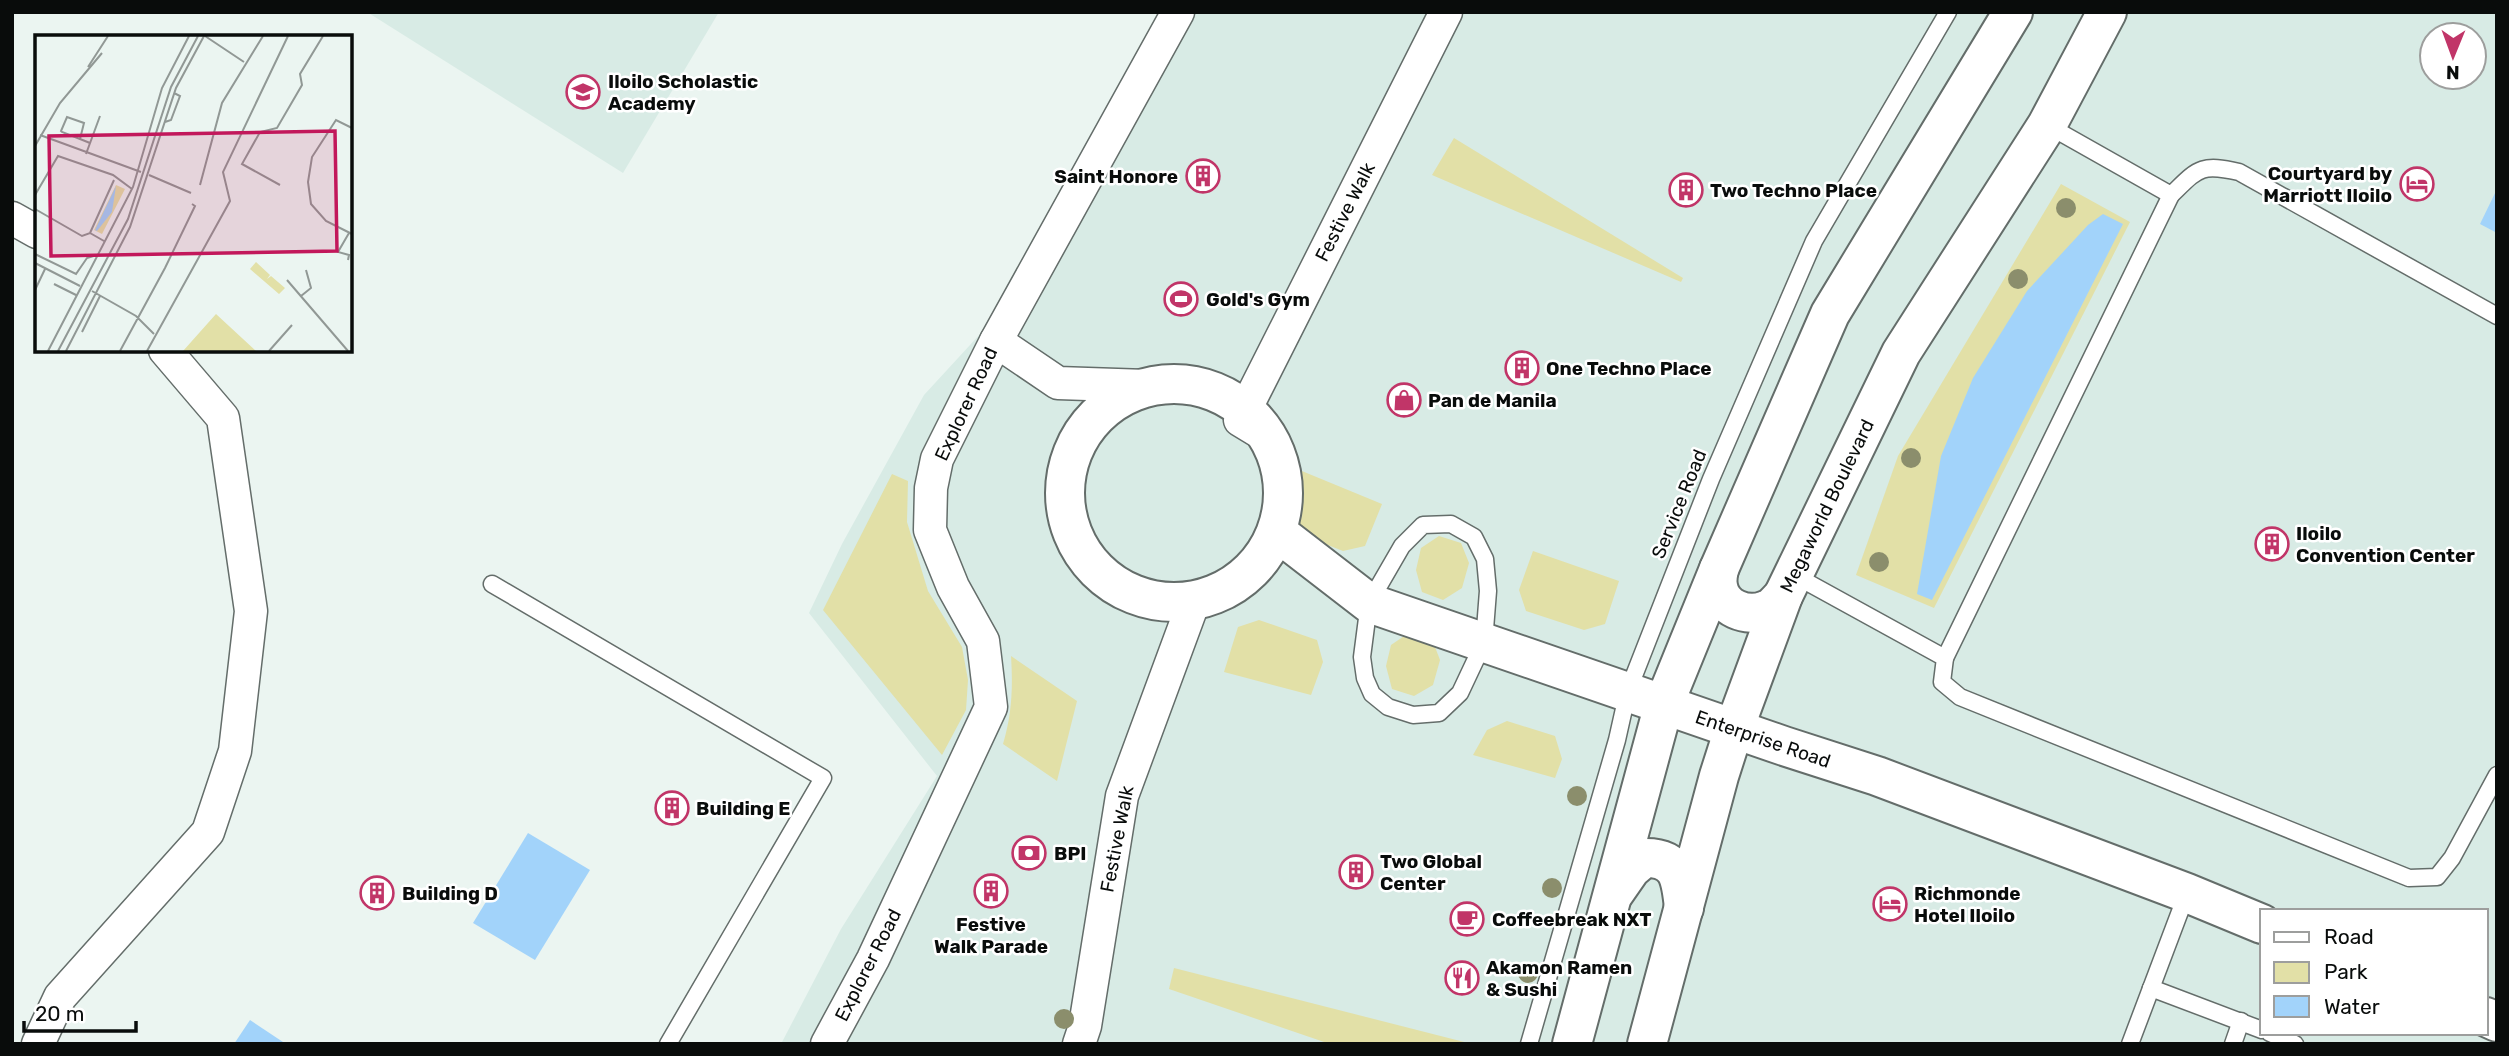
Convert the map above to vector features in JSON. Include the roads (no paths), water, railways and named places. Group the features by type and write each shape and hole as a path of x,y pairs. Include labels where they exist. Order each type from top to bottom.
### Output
{"main road":[{"path":"1572,1044 1664,704 1719,569 1830,314 2013,12"},
{"name":"Megaworld Boulevard","path":"1647,1044 1734,729 1789,585 1901,353 2047,125 2107,12"},
{"path":"1182,383 1216,391 1246,410 1268,437 1281,469 1284,503 1277,532 1257,564 1228,592 1194,601 1165,602 1132,594 1103,577 1080,552 1067,521 1063,488 1070,454 1087,424 1115,401 1147,386 1182,383"},
{"name":"Enterprise Road","path":"1277,532 1369,603 1877,776 2260,923"},
{"path":"1719,569 1718,587 1724,599 1737,611 1755,613 1769,610 1789,585"},
{"path":"1615,892 1631,869 1644,858 1660,858 1673,866 1681,880 1684,908"}],"street":[{"name":"Explorer Road","path":"827,1044 873,959 991,707 983,641 953,587 930,530 931,488 937,458 996,341 1178,12"},
{"name":"Festive Walk","path":"1268,437 1240,419 1446,12"},
{"path":"12,218 35,231"},
{"path":"996,341 1058,383 1147,386"},
{"path":"38,1044 60,997 208,832 235,751 251,611 223,418 167,352"},
{"name":"Festive Walk","path":"1079,1044 1085,1026 1122,796 1194,601"}],"lane":[{"name":"Service Road","path":"1529,1044 1617,740 1628,691 1711,480 1814,241 1948,12"},
{"path":"2047,125 2171,195"},
{"path":"2497,316 2239,173 2216,167 2196,170 2171,195 1945,658 1942,681 1960,697 2409,878 2437,877 2452,858 2497,775"},
{"path":"1451,524 1474,537 1485,559 1488,591 1484,642 1460,693 1439,713 1413,715 1388,707 1372,694 1365,678 1362,657 1369,603 1402,546 1423,525 1451,524"},
{"path":"492,584 823,778 668,1044"},
{"path":"1789,585 1945,658"},
{"path":"2130,1044 2187,893"},
{"path":"2151,988 2260,1029"},
{"path":"2233,1044 2241,1021"},
{"path":"2275,1035 2295,1044"}],"water":[{"path":"2497,189 2497,233 2480,224"},
{"path":"2103,214 2123,224 1932,600 1917,594 1941,456 1973,378 2027,291 2088,225"},
{"path":"528,833 590,870 535,960 473,923"},
{"path":"250,1020 286,1044 234,1044"}],"place":[{"name":"Iloilo Scholastic Academy","path":"583,92"},
{"name":"Saint Honore","path":"1203,176"},
{"name":"Courtyard by Marriott Iloilo","path":"2417,184"},
{"name":"Two Techno Place","path":"1686,190"},
{"name":"Gold's Gym","path":"1181,299"},
{"name":"One Techno Place","path":"1522,368"},
{"name":"Pan de Manila","path":"1404,400"},
{"name":"Iloilo Convention Center","path":"2272,544"},
{"name":"Building E","path":"672,808"},
{"name":"BPI","path":"1029,853"},
{"name":"Two Global Center","path":"1356,872"},
{"name":"Festive Walk Parade","path":"991,891"},
{"name":"Building D","path":"377,893"},
{"name":"Richmonde Hotel Iloilo","path":"1890,904"},
{"name":"Coffeebreak NXT","path":"1467,919"},
{"name":"Akamon Ramen & Sushi","path":"1462,978"}]}
